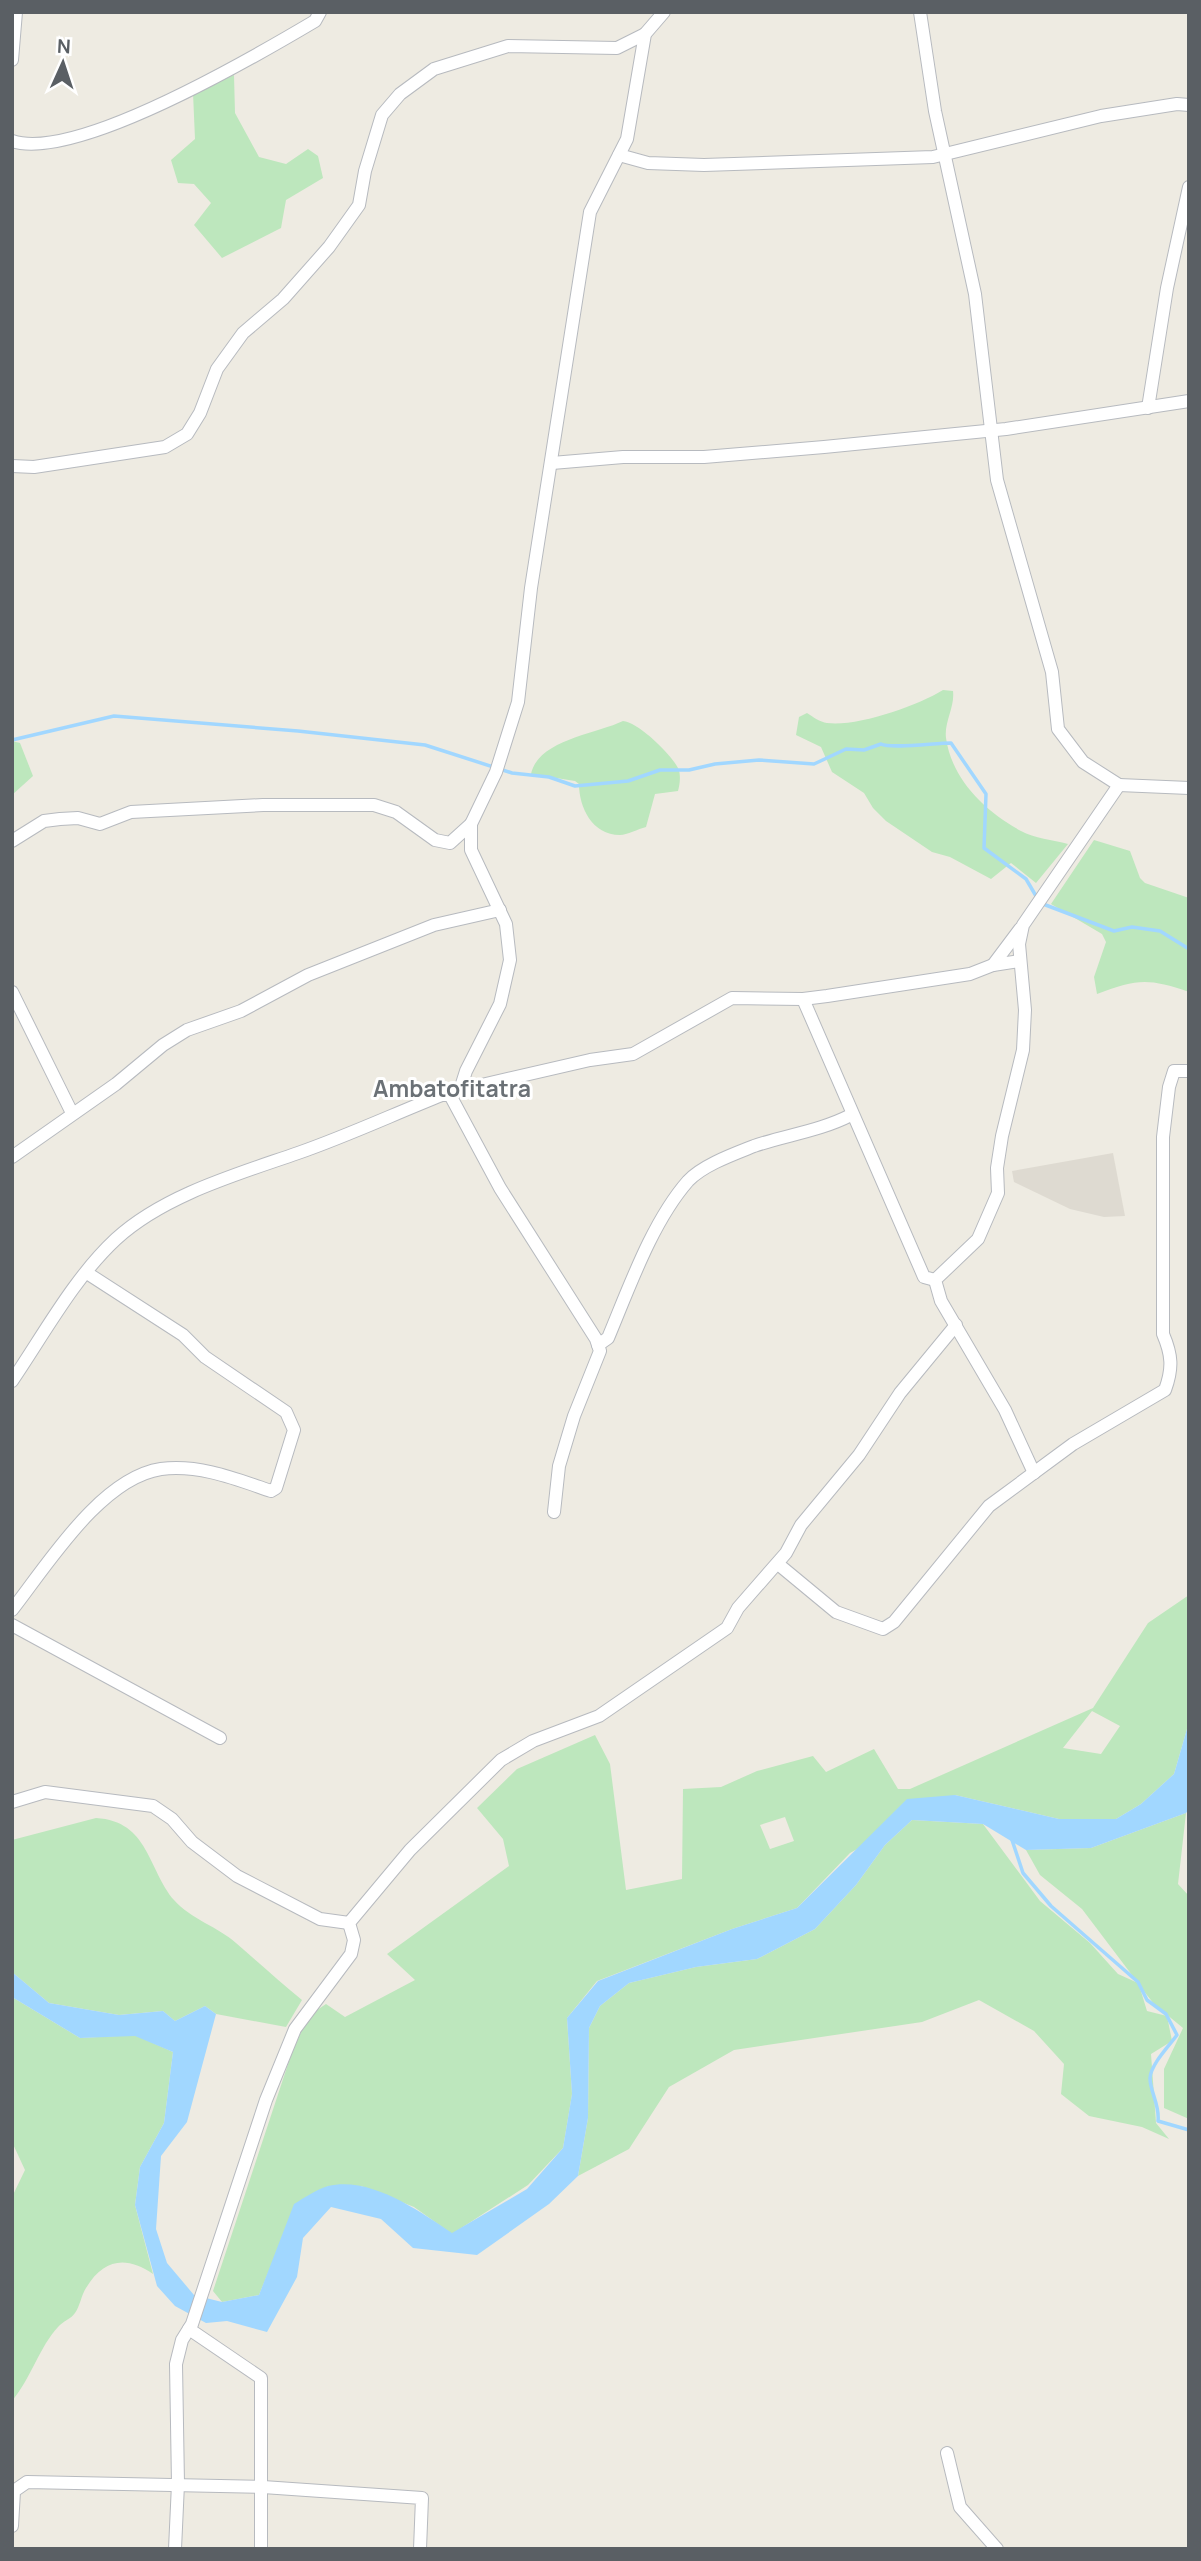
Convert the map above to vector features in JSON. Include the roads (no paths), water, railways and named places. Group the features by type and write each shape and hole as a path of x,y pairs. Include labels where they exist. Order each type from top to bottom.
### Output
{"street":[{"path":"12,60 16,12"},
{"path":"12,141 56,142 114,125 277,43 314,21 320,12"},
{"path":"12,466 34,467 165,447 187,434 200,413 217,369 243,333 283,299 329,247 359,205 365,171 382,115 400,94 434,69 508,46 617,48 645,34 664,12"},
{"path":"920,12 943,153 975,295 997,480 1052,672 1058,729 1083,762 1119,785 1189,788"},
{"path":"12,841 44,821 78,818 100,824 131,812 263,805 374,805 396,812 435,840 450,843 471,824 496,772 518,702 531,588 584,241 590,212 627,139 645,34"},
{"path":"619,155 648,163 704,164 933,157 1101,116 1177,104 1189,105"},
{"path":"1148,408 1167,288 1189,187"},
{"path":"552,463 623,457 704,457 989,429 1189,401"},
{"path":"993,965 1119,785"},
{"path":"455,1093 500,1004 510,960 506,924 471,850 471,824"},
{"path":"12,1157 187,1030 241,1011 308,975 434,925 500,910"},
{"path":"935,1280 978,1240 998,1193 997,1168 1002,1136 1023,1050 1026,1010 1020,961 1023,925"},
{"path":"12,1381 87,1273 116,1240 150,1214 250,1168 298,1153 442,1094 590,1060 634,1054 732,998 803,999 970,974 993,965 1020,961"},
{"path":"12,992 72,1113"},
{"path":"803,999 851,1115 889,1192 924,1277 935,1280"},
{"path":"778,1564 836,1612 883,1629 894,1622 989,1506 1073,1444 1166,1390 1172,1370 1171,1354 1163,1334 1163,1137 1169,1087 1174,1071 1189,1071"},
{"path":"455,1093 500,1188 598,1345 597,1363 574,1416 559,1466 554,1512"},
{"path":"598,1345 608,1338 637,1269 689,1180 710,1166 755,1146 799,1135 851,1115"},
{"path":"12,1610 83,1520 135,1476 162,1469 191,1469 214,1472 271,1491 276,1488 294,1430 286,1412 205,1357 183,1335 87,1273"},
{"path":"935,1280 941,1301 1005,1410 1034,1473"},
{"path":"349,1923 410,1850 501,1760 533,1741 599,1716 727,1628 738,1608 778,1564 801,1525 859,1455 901,1393 956,1325"},
{"path":"12,1625 220,1738"},
{"path":"12,1802 45,1791 153,1806 172,1819 192,1842 237,1876 320,1919 349,1923"},
{"path":"175,2549 178,2484 176,2364 182,2340 191,2327 266,2100 295,2029 351,1954 354,1940 349,1923"},
{"path":"191,2327 261,2378 261,2549"},
{"path":"947,2453 960,2507 997,2549"},
{"path":"12,2526 14,2491 27,2482 263,2487 422,2498 419,2549"}],"water":[{"path":"1189,1722 1189,1809 1186,1813 1091,1848 1026,1850 983,1824 912,1820 885,1845 856,1885 815,1929 757,1959 696,1967 629,1983 600,2006 589,2028 588,2118 578,2176 549,2204 477,2255 413,2248 381,2219 331,2207 303,2238 297,2277 267,2332 227,2321 206,2323 175,2306 157,2286 135,2205 140,2167 164,2123 173,2052 135,2036 80,2038 12,1997 12,1972 49,2003 119,2015 163,2011 175,2021 205,2006 216,2014 187,2122 161,2156 156,2229 167,2263 194,2295 222,2302 259,2295 294,2204 324,2187 344,2184 361,2186 394,2197 452,2233 527,2189 563,2148 572,2094 567,2018 598,1981 732,1929 797,1908 907,1799 955,1795 1059,1819 1116,1819 1141,1804 1174,1774"}],"waterway":[{"path":"12,740 114,716 298,731 425,745 512,773 549,777 575,786 628,781 660,770 689,770 715,764 759,760 814,764 846,749 864,750 881,744 903,746 951,743 986,794 984,848 1026,879 1036,896"},
{"path":"1043,904 1114,931 1132,927 1160,931 1189,949"},
{"path":"1012,1840 1023,1873 1051,1906 1138,1982 1147,2000 1166,2014 1177,2035 1154,2067 1150,2083 1158,2110 1158,2121 1189,2130"}],"district":[{"name":"Ambatofitatra","path":"452,1088"}]}
